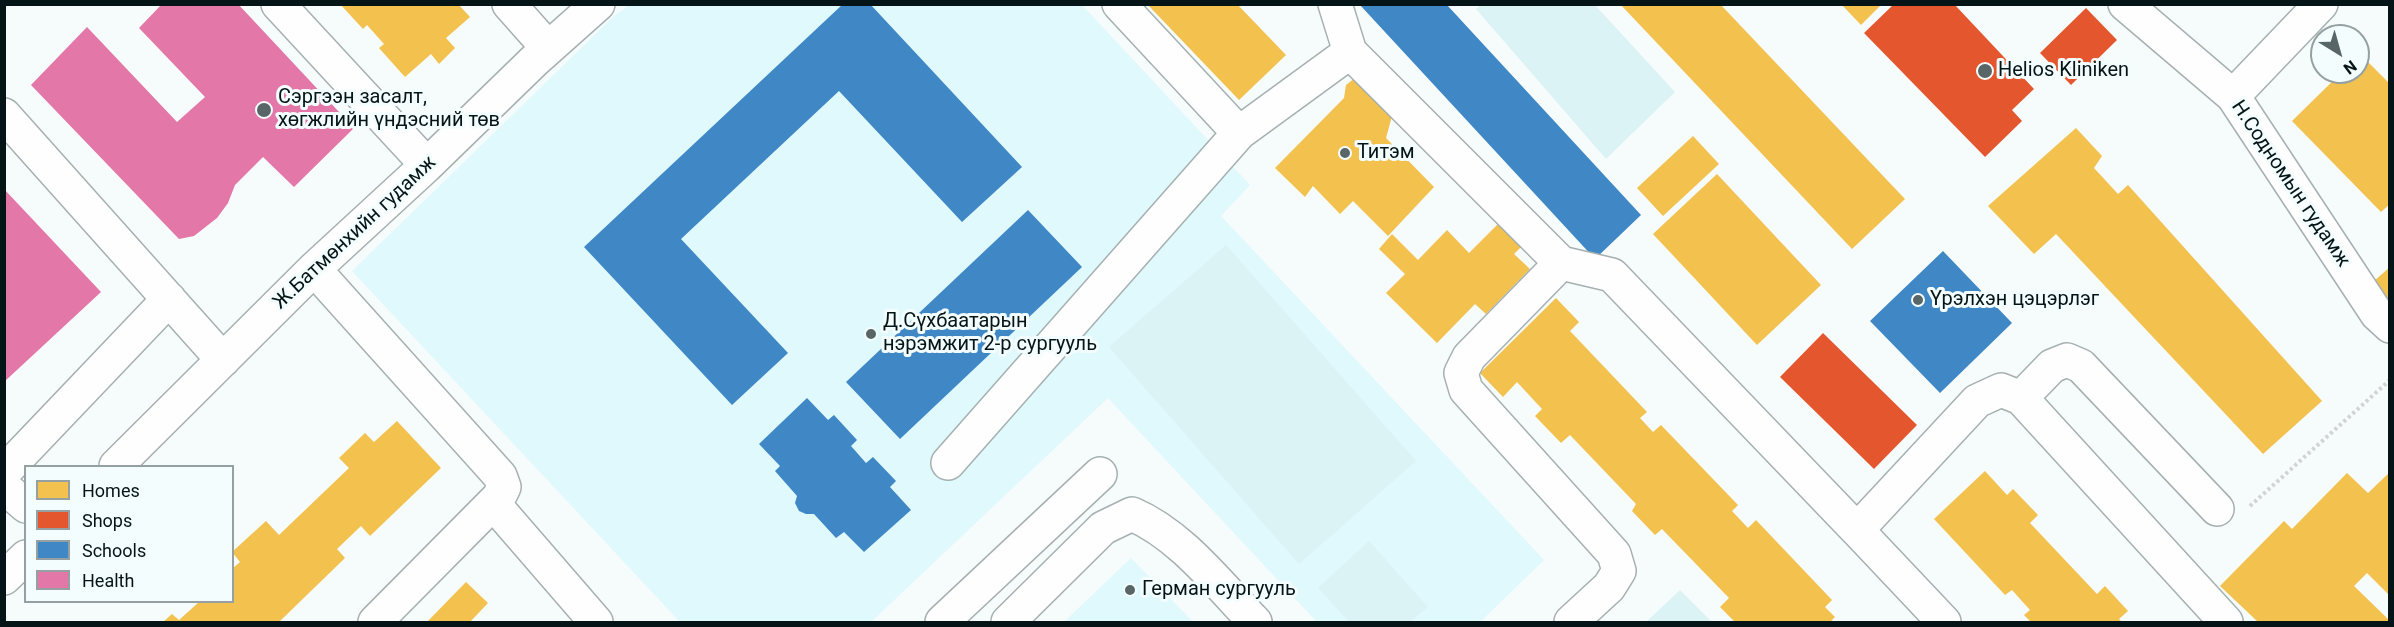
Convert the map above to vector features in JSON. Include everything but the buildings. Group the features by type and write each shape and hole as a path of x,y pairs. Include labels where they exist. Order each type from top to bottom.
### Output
{"street":[{"path":"278,4 427,165"},
{"path":"509,4 548,48"},
{"name":"Ж.Батмөнхийн гудамж","path":"117,465 314,269 427,165 548,48 598,4"},
{"path":"1119,4 1239,133"},
{"path":"1335,4 1350,52 1561,263 1612,275 1944,622"},
{"name":"Н.Содномын гудамж","path":"2125,4 2233,96 2377,314 2390,326"},
{"path":"2233,96 2321,4"},
{"path":"948,463 1239,133 1350,52"},
{"path":"4,115 223,360"},
{"path":"1561,263 1468,357 1461,373 1466,390 1614,554 1619,571 1609,587 1571,622"},
{"path":"314,269 500,476 504,487 493,503 375,622"},
{"path":"4,472 169,299"},
{"path":"2021,398 2052,366 2067,360 2081,366 2217,509"},
{"path":"1857,530 1977,401 2001,390 2021,398 2226,622"},
{"path":"942,622 1100,474"},
{"path":"4,487 24,504"},
{"path":"493,503 596,622"},
{"path":"1008,622 1103,528 1132,514 1151,522 1190,554 1255,622"},
{"path":"4,578 24,559"}],"path":[{"path":"2249,507 2390,380"}],"shaded area":[{"name":"Д.Сүхбаатарын нэрэмжит 2-р сургууль","path":"629,5 1082,5 1250,185 1221,216 1544,560 1480,622 1317,622 1108,398 871,622 680,622 352,271 612,18"},
{"path":"1481,5 1595,5 1675,92 1606,159 1476,9"},
{"path":"1226,245 1416,461 1299,564 1109,347"},
{"path":"1369,541 1428,607 1410,622 1349,622 1318,588"},
{"name":"Герман сургууль","path":"1131,558 1193,622 1064,622"},
{"path":"1680,590 1712,622 1646,622"}],"place":[{"name":"Helios Kliniken","path":"1985,71"},
{"name":"Сэргээн засалт, хөгжлийн үндэсний төв","path":"264,110"},
{"name":"Титэм","path":"1345,153"},
{"name":"Үрэлхэн цэцэрлэг","path":"1918,300"},
{"name":"Д.Сүхбаатарын нэрэмжит 2-р сургууль","path":"871,334"},
{"name":"Герман сургууль","path":"1130,590"}]}
